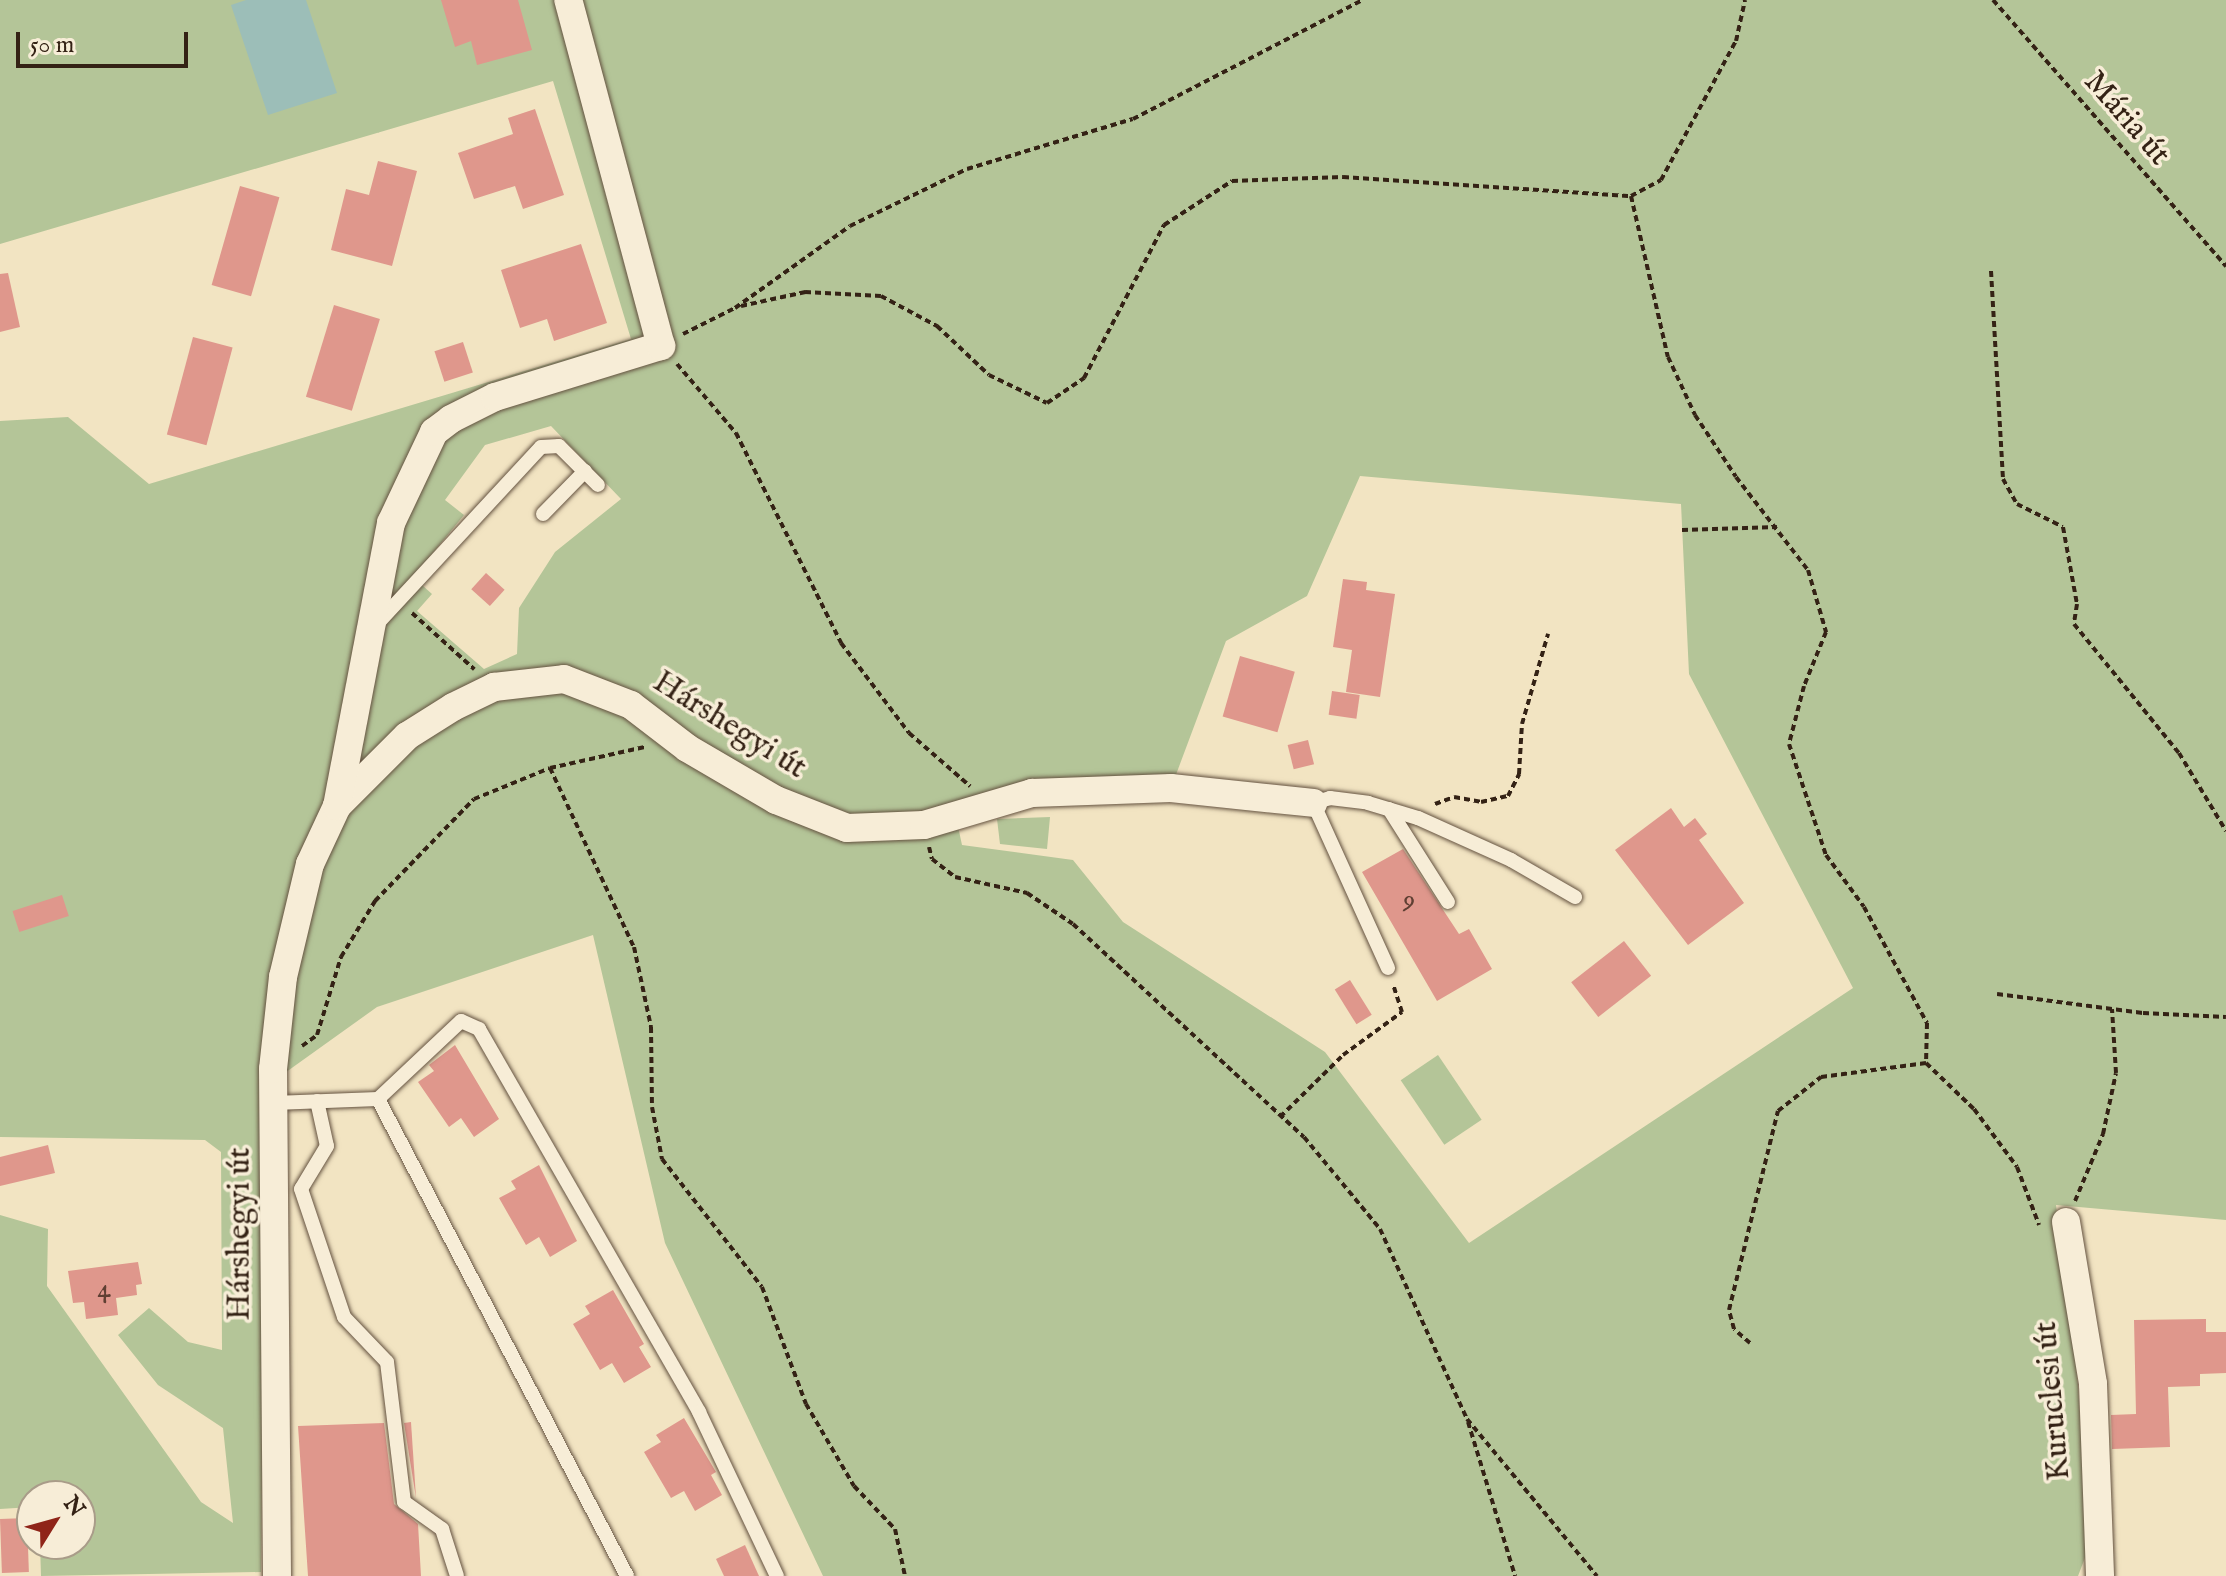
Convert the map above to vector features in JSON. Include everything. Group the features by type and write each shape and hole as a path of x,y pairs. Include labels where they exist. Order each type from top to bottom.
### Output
{"street":[{"path":"568,0 661,346"},
{"name":"Hárshegyi út","path":"277,1576 273,1069 283,977 310,864 337,806 375,625 391,523 434,432 495,397 661,346"},
{"name":"Hárshegyi út","path":"337,806 407,736 494,687 529,681 583,682 631,705 687,748 776,800 847,828 924,825 1032,793 1171,788 1313,803"},
{"name":"Kuruclesi út","path":"2066,1222 2093,1384 2100,1576"}],"lane":[{"path":"375,625 541,447 559,446 598,485"},
{"path":"543,514 585,471"},
{"path":"1388,968 1313,803 1330,798 1418,818 1575,897"},
{"path":"1389,809 1448,902"},
{"path":"274,1103 378,1099 461,1021 479,1029 699,1412 777,1576"},
{"path":"378,1099 627,1576"},
{"path":"317,1101 327,1146 301,1189 344,1317 387,1362 404,1502 442,1529 457,1576"}],"path":[{"path":"990,804 909,733 841,643 736,433 661,346 735,308 876,213 967,169 1133,119 1363,0"},
{"path":"735,308 805,292 881,296 937,326 989,375 1047,403 1084,378 1164,225 1232,181 1343,177 1631,196 1661,180 1736,41 1745,0"},
{"name":"Mária út","path":"1993,0 2226,266"},
{"path":"1631,196 1668,357 1695,415 1808,570 1826,632 1804,686 1789,744 1826,855 1864,907 1927,1023 1926,1063 1974,1109 2017,1167 2041,1236"},
{"path":"1991,271 2003,479 2017,504 2063,527 2077,604 2074,624 2179,753 2226,831"},
{"path":"1682,530 1777,527"},
{"path":"399,601 494,687"},
{"path":"1418,818 1430,806 1454,797 1481,802 1508,796 1519,774 1522,724 1548,634"},
{"path":"273,1069 317,1035 341,957 375,901 426,843 474,799 550,768 655,745 687,748"},
{"path":"550,768 634,947 651,1027 652,1107 662,1159 762,1287 806,1404 854,1486 895,1529 905,1576"},
{"path":"924,825 932,859 955,877 1027,893 1073,924 1304,1137 1380,1229 1467,1419 1515,1576"},
{"path":"1280,1117 1343,1055 1402,1012 1388,968"},
{"path":"1997,994 2112,1009 2226,1017"},
{"path":"2066,1222 2103,1134 2116,1073 2112,1009"},
{"path":"1750,1343 1734,1329 1729,1310 1778,1111 1821,1077 1926,1063"},
{"path":"1467,1419 1597,1576"}],"green space":[{"path":"0,0 2226,0 2226,1220 2056,1205 2078,1384 2088,1550 2078,1576 823,1576 665,1243 593,935 377,1007 282,1075 266,1078 261,1572 41,1576 40,1560 96,1560 96,1480 16,1480 16,1508 0,1509 0,1215 48,1229 47,1286 201,1502 233,1523 223,1428 158,1385 118,1335 149,1308 188,1342 222,1350 221,1152 205,1140 0,1137 0,421 68,417 149,484 631,339 553,81 0,244","holes":["551,426 621,499 555,552 519,608 517,654 484,669 417,611 432,594 413,577 464,515 445,500 485,445","1360,476 1681,504 1689,674 1853,988 1469,1243 1325,1052 1123,922 1073,860 962,845 956,817 1171,788 1226,641 1307,596"]},
{"path":"1050,817 1047,849 1000,844 997,819"},
{"path":"1438,1055 1482,1120 1444,1145 1401,1080"}],"water":[{"path":"246,0 306,0 337,93 268,115 231,5"}],"building":[{"path":"441,0 518,0 532,50 477,65 471,41 455,47"},
{"path":"535,109 564,195 523,209 515,186 474,199 458,153 513,134 508,118"},
{"path":"378,161 417,171 392,266 331,250 346,189 369,195"},
{"path":"240,186 279,197 251,296 212,285"},
{"path":"581,244 607,323 554,341 547,319 520,328 501,270"},
{"path":"8,273 20,327 0,332 0,274"},
{"path":"334,305 380,319 352,411 306,397"},
{"path":"193,337 233,348 206,445 167,435"},
{"path":"463,342 473,372 444,382 434,351"},
{"path":"486,573 505,590 490,606 471,589"},
{"path":"1343,579 1367,582 1366,590 1395,594 1380,697 1346,692 1352,650 1333,647"},
{"path":"1240,656 1295,672 1277,732 1223,717"},
{"path":"1332,691 1360,695 1356,719 1329,715"},
{"path":"1308,740 1314,764 1294,769 1288,745"},
{"path":"1671,808 1684,827 1695,818 1707,834 1699,840 1744,903 1688,945 1615,850"},
{"path":"1403,849 1459,934 1469,929 1492,969 1437,1001 1362,872"},
{"path":"62,895 69,916 19,932 13,911"},
{"path":"1624,941 1651,976 1598,1017 1571,982"},
{"path":"1350,980 1372,1015 1356,1024 1335,990"},
{"path":"455,1045 499,1119 474,1137 461,1118 449,1127 418,1082 434,1071 429,1065"},
{"path":"48,1145 55,1173 0,1186 0,1157"},
{"path":"539,1165 577,1241 550,1257 539,1237 526,1245 499,1198 516,1189 511,1181"},
{"path":"138,1262 142,1284 136,1285 137,1295 116,1298 118,1315 86,1319 84,1302 73,1303 68,1271"},
{"path":"613,1290 644,1344 639,1347 651,1367 624,1383 612,1363 600,1370 573,1324 590,1314 585,1306"},
{"path":"2206,1319 2206,1332 2226,1332 2226,1373 2200,1374 2200,1386 2168,1387 2170,1447 2112,1449 2111,1415 2136,1414 2134,1320"},
{"path":"684,1418 716,1472 711,1475 722,1495 695,1511 684,1491 671,1498 644,1452 661,1442 656,1435"},
{"path":"411,1422 416,1498 404,1423"},
{"path":"384,1423 394,1504 418,1524 421,1576 308,1576 298,1426"},
{"path":"16,1518 16,1560 28,1560 29,1572 2,1573 0,1519"},
{"path":"745,1545 759,1576 724,1576 716,1559"}]}
